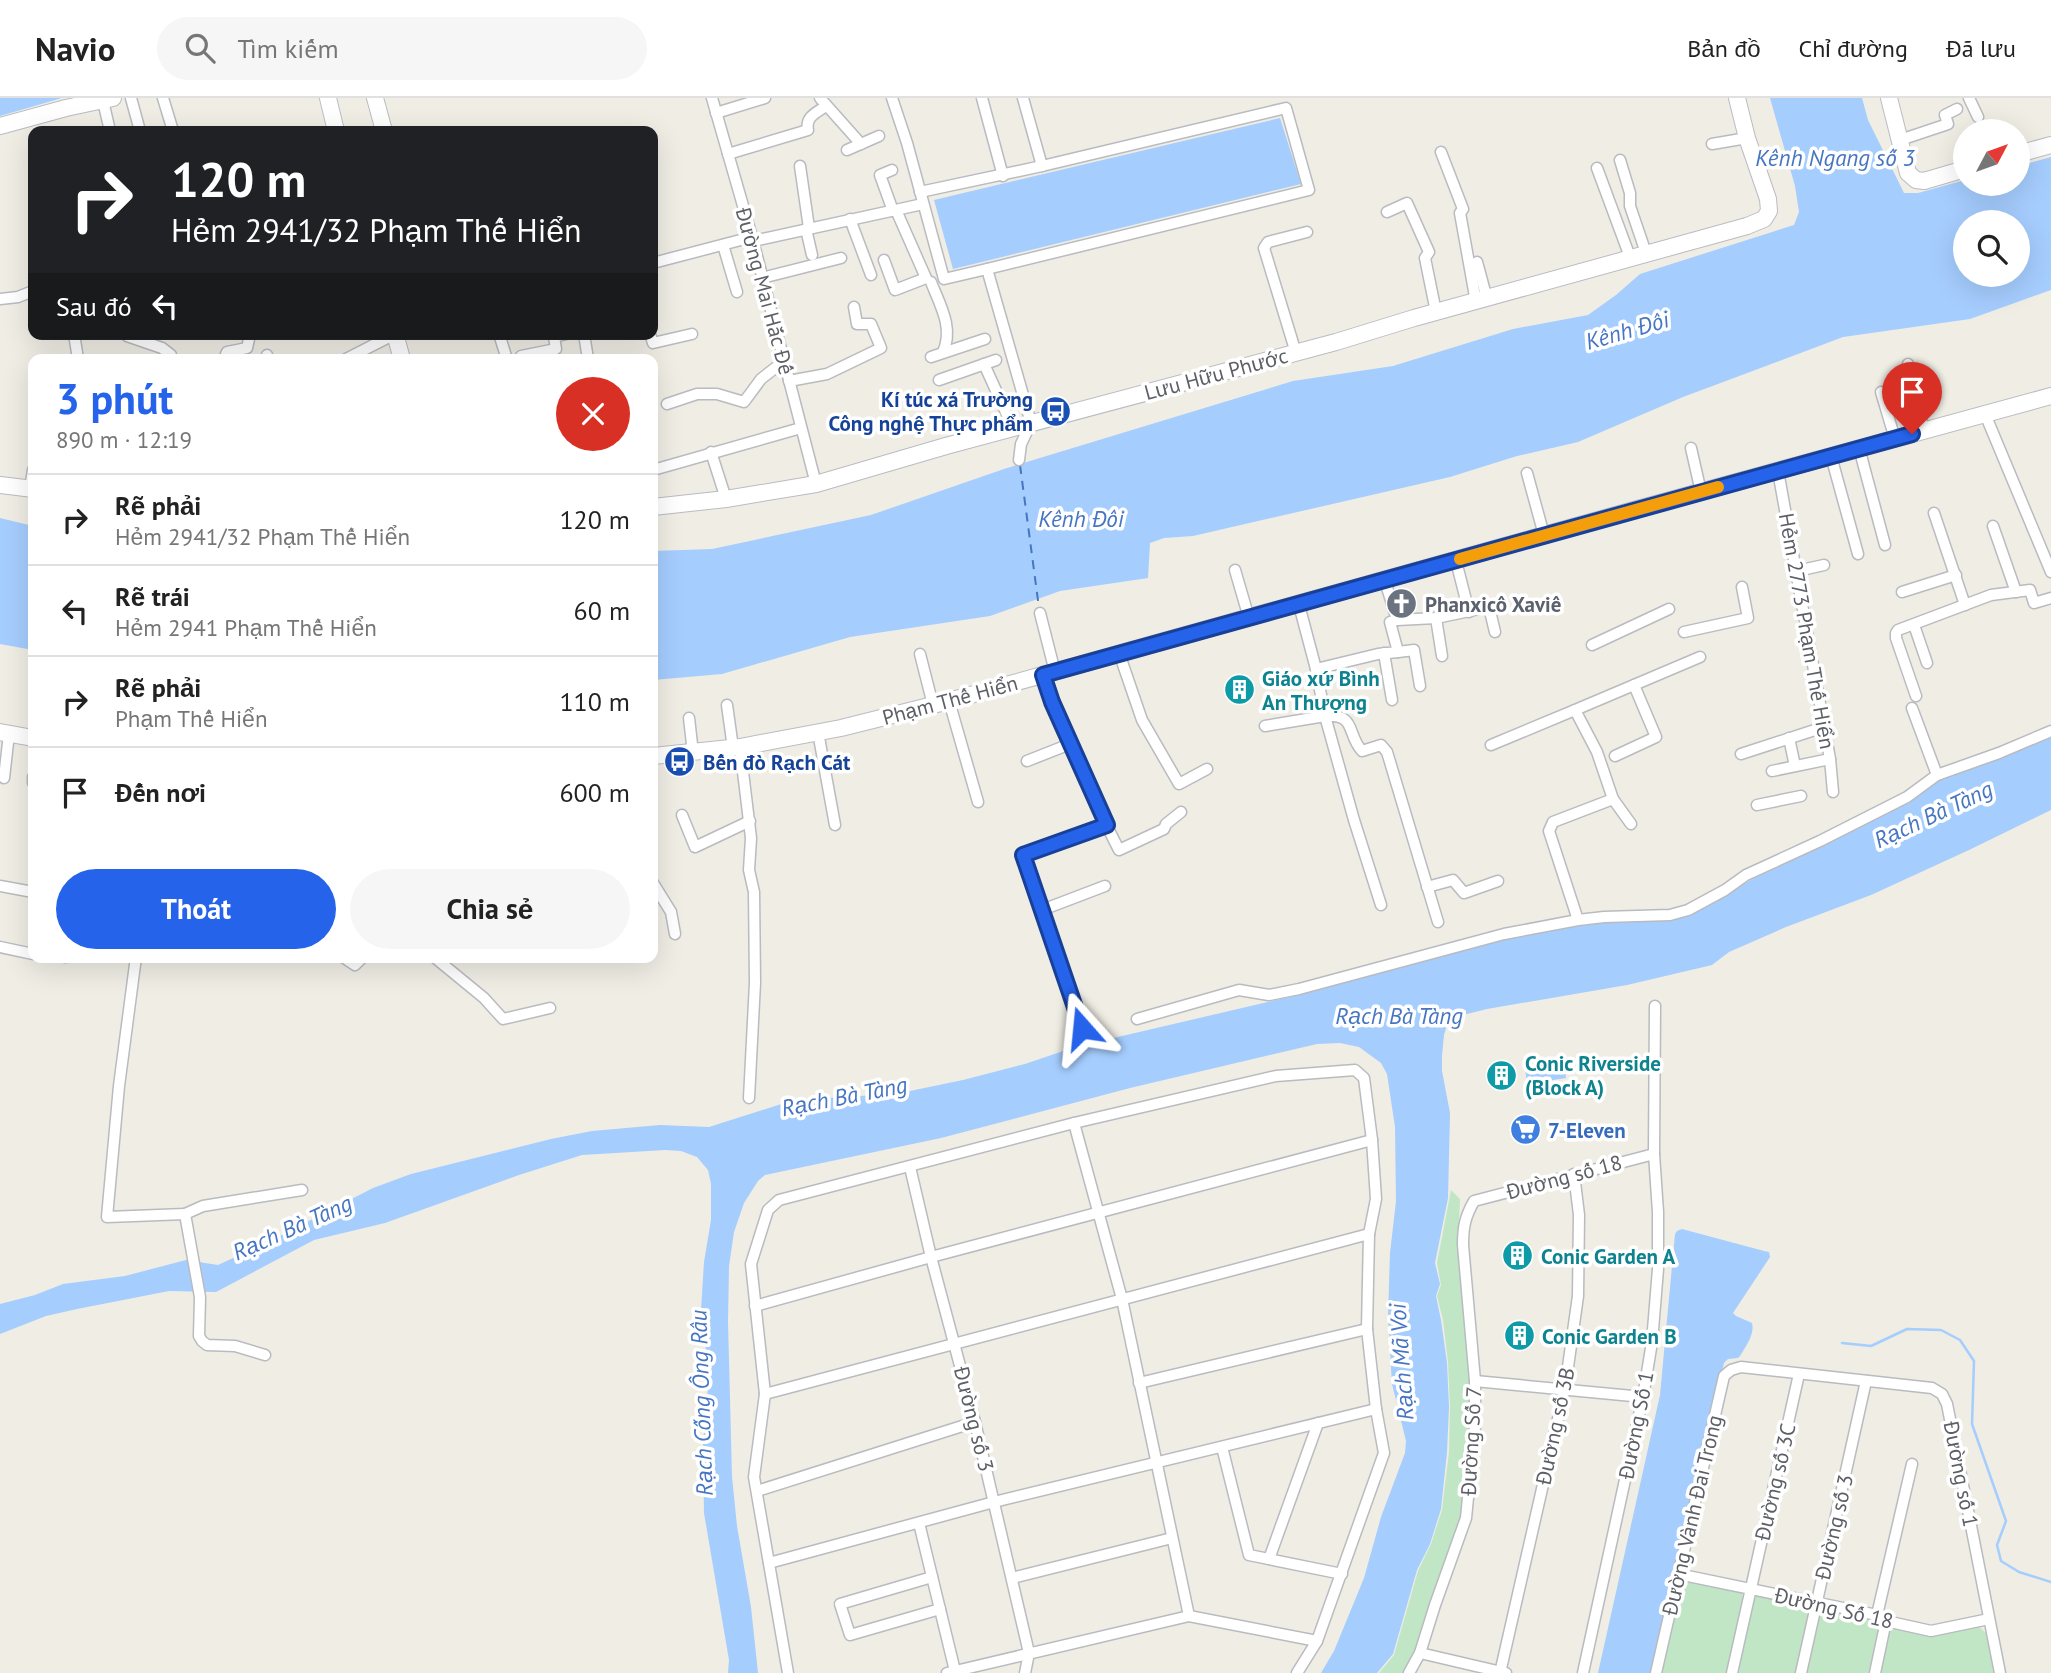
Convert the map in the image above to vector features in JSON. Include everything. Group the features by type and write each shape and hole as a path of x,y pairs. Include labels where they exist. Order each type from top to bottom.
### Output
{"street":[{"path":"131,98 139,126"},
{"path":"163,98 171,126"},
{"path":"375,98 383,126"},
{"name":"Đường Mai Hắc Đế","path":"712,98 816,484"},
{"path":"716,113 765,98"},
{"path":"892,98 920,192 918,206 944,279 1309,190 1286,108 1003,176 920,192"},
{"path":"982,98 1003,176"},
{"path":"1023,98 1041,166"},
{"path":"1712,144 1748,138 1737,98"},
{"path":"1889,98 1909,173 1916,180 1924,181 1953,173"},
{"path":"1969,98 1978,117"},
{"path":"0,126 107,99 110,126"},
{"path":"329,101 335,126"},
{"path":"728,154 808,130 806,123 823,102 861,144"},
{"path":"1900,139 1948,124 1945,115 1957,110"},
{"path":"847,150 879,136"},
{"name":"Lưu Hữu Phước","path":"658,506 726,499 816,484 1746,226 1764,219 1769,211 1768,199 1748,138"},
{"path":"2030,151 2051,145"},
{"path":"1441,152 1463,209 1460,214 1481,300"},
{"path":"1620,160 1630,192 1638,255"},
{"path":"800,166 813,255"},
{"path":"1597,168 1638,255"},
{"path":"884,260 895,290 926,278 880,175 891,170"},
{"path":"1387,212 1407,203 1429,252 1426,258 1436,312"},
{"path":"658,262 723,244 918,206"},
{"path":"850,219 870,275"},
{"path":"1296,353 1264,248 1268,242 1307,232"},
{"path":"723,244 737,292"},
{"path":"762,278 841,258"},
{"path":"1477,262 1481,300"},
{"path":"986,269 1031,423 1021,444 1019,460"},
{"path":"931,282 947,324 948,342 943,352"},
{"path":"0,299 28,294"},
{"path":"789,381 827,374 881,348 871,324 857,324 854,307"},
{"path":"652,340 653,343 692,334"},
{"path":"931,357 985,339"},
{"path":"139,340 162,348 170,354"},
{"path":"226,354 247,348 250,340"},
{"path":"356,354 383,340"},
{"path":"531,354 556,349 554,340"},
{"path":"939,380 996,360"},
{"path":"667,404 697,394 717,394 744,401 761,379 784,361"},
{"path":"984,364 1013,428"},
{"path":"1908,365 1924,431"},
{"path":"1881,392 1895,439"},
{"name":"Phạm Thế Hiển","path":"658,756 737,748 941,703 2051,396"},
{"path":"1985,414 2051,572"},
{"path":"658,468 801,428"},
{"path":"1691,448 1701,492"},
{"path":"1859,449 1885,545"},
{"path":"711,452 726,499"},
{"path":"1831,456 1858,554"},
{"name":"Hẻm 2773 Phạm Thế Hiển","path":"1778,471 1830,759 1833,792"},
{"path":"1527,473 1544,535"},
{"path":"0,485 28,488"},
{"path":"1934,513 1965,606"},
{"path":"1993,526 2016,592"},
{"path":"1456,561 1469,612"},
{"path":"1797,571 1824,565"},
{"path":"1235,570 1249,618"},
{"path":"1902,592 1956,575"},
{"path":"1385,581 1397,620"},
{"path":"1684,632 1748,618 1742,587"},
{"path":"1937,775 1896,633 1991,595 2030,590 2034,603 2051,598"},
{"path":"1299,605 1353,820 1381,905"},
{"path":"1398,652 1390,622 1397,620 1436,618 1489,607 1495,632"},
{"path":"1592,645 1669,608"},
{"path":"1040,613 1052,702 1119,850 1164,829 1166,824 1181,812"},
{"path":"1436,618 1443,656"},
{"path":"1914,625 1927,663"},
{"path":"1316,669 1384,653 1414,650 1420,686"},
{"path":"1119,653 1142,720 1179,784 1207,769"},
{"path":"1384,653 1392,700"},
{"path":"920,654 978,802"},
{"path":"1491,745 1700,657"},
{"path":"1615,756 1656,737 1634,685"},
{"path":"727,705 737,748 751,838 749,870 754,892 755,982 749,1098"},
{"path":"1575,710 1597,751 1613,799 1630,824"},
{"path":"1265,726 1339,715 1345,719 1362,751 1381,745 1387,752 1437,922"},
{"path":"689,718 693,753"},
{"path":"1741,754 1824,727"},
{"path":"1137,1019 1239,990 1269,995 1298,989 1504,934 1578,920 1670,915 1688,910 1746,875 1907,797 1937,775 2051,731"},
{"path":"818,732 835,825"},
{"path":"4,778 5,733 28,737"},
{"path":"1789,738 1795,766"},
{"path":"1027,761 1070,744"},
{"path":"1772,771 1830,759"},
{"path":"1757,805 1801,796"},
{"path":"1578,920 1549,831 1553,822 1613,799"},
{"path":"682,815 695,847 750,821"},
{"path":"1082,1028 1023,855 1107,825"},
{"path":"1427,887 1453,880 1464,893 1498,881"},
{"path":"0,886 28,891"},
{"path":"1042,910 1105,886"},
{"path":"658,891 671,912 675,934"},
{"path":"0,947 28,953"},
{"path":"135,963 119,1086 107,1217 185,1214 203,1206 302,1190"},
{"path":"441,963 484,998 503,1019 550,1008"},
{"name":"Đường Số 1","path":"1583,1673 1643,1397 1652,1342 1658,1269 1654,1154 1655,1006"},
{"path":"788,1673 754,1477 765,1394 751,1264 768,1210 779,1200 1074,1123 1276,1076 1355,1070 1364,1079 1372,1140 1376,1199 1369,1234 1367,1329 1384,1453 1317,1641 1297,1673"},
{"path":"1074,1123 1122,1299 1189,1616"},
{"path":"755,1306 1372,1140"},
{"name":"Đường số 18","path":"1474,1201 1654,1154"},
{"name":"Đường số 3","path":"910,1167 1012,1578 1029,1653 1025,1673"},
{"name":"Đường số 3B","path":"1503,1673 1565,1388 1578,1296 1578,1215 1574,1174"},
{"name":"Đường Số 7","path":"1409,1673 1420,1653 1434,1605 1466,1518 1475,1427 1475,1381 1463,1227 1465,1216 1474,1201"},
{"path":"185,1214 200,1297 199,1336 207,1345 235,1346 265,1355"},
{"path":"765,1394 1369,1234"},
{"path":"1139,1383 1367,1329"},
{"name":"Đường số 1","path":"1741,1367 1932,1388 1941,1394 1947,1404 2000,1673"},
{"name":"Đường Vành Đai Trong","path":"1656,1673 1724,1377 1731,1370 1741,1367"},
{"name":"Đường số 3C","path":"1751,1589 1799,1374"},
{"path":"1475,1381 1643,1397"},
{"name":"Đường số 3","path":"1801,1673 1867,1381"},
{"path":"769,1563 994,1502 1376,1409"},
{"path":"757,1491 975,1422"},
{"path":"1269,1559 1318,1423"},
{"path":"1222,1447 1249,1555 1342,1574"},
{"path":"1875,1673 1881,1618 1912,1464"},
{"path":"919,1523 940,1609 951,1672 1189,1616 1317,1641"},
{"path":"1012,1578 1172,1538"},
{"name":"Đường Số 18","path":"1678,1574 1931,1631 1989,1619"},
{"path":"932,1577 840,1604 850,1635 940,1609"},
{"path":"1732,1673 1751,1589"},
{"path":"1420,1653 1503,1673"}],"green space":[{"path":"1451,1190 1460,1199 1458,1245 1470,1382 1470,1427 1461,1517 1416,1651 1403,1673 1379,1673 1394,1655 1418,1571 1431,1544 1442,1510 1449,1452 1450,1407 1448,1362 1437,1296 1441,1285 1437,1263"},
{"path":"1683,1580 1740,1591 1744,1598 1730,1673 1661,1673"},
{"path":"1758,1595 1806,1605 1810,1610 1797,1673 1735,1673 1753,1598"},
{"path":"1825,1609 1874,1618 1881,1624 1872,1673 1805,1673 1819,1612"},
{"path":"1978,1626 1987,1634 1995,1673 1878,1673 1888,1633 1894,1629"}],"water":[{"path":"0,98 62,98 0,116"},
{"name":"Kênh Đôi","path":"1770,98 1862,98 1868,120 1904,193 1918,193 1953,183 1953,196 2030,196 2030,163 2051,157 2051,290 1970,319 1843,337 1683,397 1578,442 1517,456 1450,477 1193,536 1164,538 1150,543 1148,578 1060,591 990,616 850,637 722,674 658,680 658,551 712,549 871,515 1004,469 1293,381 1393,366 1513,329 1588,315 1640,274 1794,225 1799,212 1795,186"},
{"path":"1280,118 1301,184 953,269 934,200"},
{"path":"0,518 28,525 28,649 0,644"},
{"name":"Rạch Bà Tàng","path":"2051,736 2051,810 1969,850 1871,895 1729,952 1712,965 1627,985 1487,1009 1448,1022 1444,1035 1442,1071 1450,1113 1448,1198 1435,1263 1440,1284 1436,1296 1447,1363 1449,1407 1441,1509 1430,1544 1417,1570 1393,1654 1377,1673 1321,1673 1334,1651 1364,1578 1381,1517 1405,1453 1406,1441 1392,1384 1388,1317 1390,1253 1396,1201 1395,1127 1387,1074 1381,1063 1359,1047 1340,1043 1317,1044 1130,1088 941,1138 765,1175 758,1181 744,1203 734,1232 729,1266 728,1322 732,1477 758,1673 728,1673 729,1660 704,1513 703,1444 709,1376 701,1310 704,1262 711,1220 711,1184 708,1170 697,1157 681,1151 665,1150 582,1155 385,1223 314,1240 216,1292 169,1291 46,1316 0,1334 0,1304 63,1284 125,1276 186,1260 218,1265 373,1188 411,1174 551,1139 592,1131 660,1125 709,1127 797,1099 910,1091 1025,1064 1075,1047 1315,991 1390,968 1544,929 1619,921 1653,921 1682,916 1944,776"},
{"path":"1564,1062 1566,1078 1527,1084 1525,1067"},
{"path":"1682,1229 1769,1252 1770,1257 1733,1313 1752,1323 1752,1331 1740,1356 1724,1363 1652,1673 1598,1673 1660,1395 1675,1234"}],"waterway":[{"path":"1842,1343 1871,1346 1907,1329 1941,1330 1960,1340 1974,1361 1972,1424 2006,1521 1997,1545 2001,1561 2019,1572 2051,1582"}],"ferry route":[{"path":"1020,465 1039,608"}],"slow traffic":[{"path":"1460,559 1718,487"}],"place":[{"name":"Kí túc xá Trường Công nghệ Thực phẩm","path":"1056,411"},
{"name":"Phanxicô Xaviê","path":"1402,604"},
{"name":"Giáo xứ Bình An Thượng","path":"1239,690"},
{"name":"Bến đò Rạch Cát","path":"680,762"},
{"name":"Conic Riverside (Block A)","path":"1502,1075"},
{"name":"7-Eleven","path":"1525,1130"},
{"name":"Conic Garden A","path":"1518,1256"},
{"name":"Conic Garden B","path":"1519,1336"}],"route":[{"path":"1082,1028 1023,855 1107,825 1052,702 1043,675 1912,434"}],"water label":[{"name":"Kênh Ngang số 3","path":"1835,157"},
{"name":"Rạch Mã Voi","path":"1401,1362"},
{"name":"Rạch Cống Ông Râu","path":"701,1403"}]}
